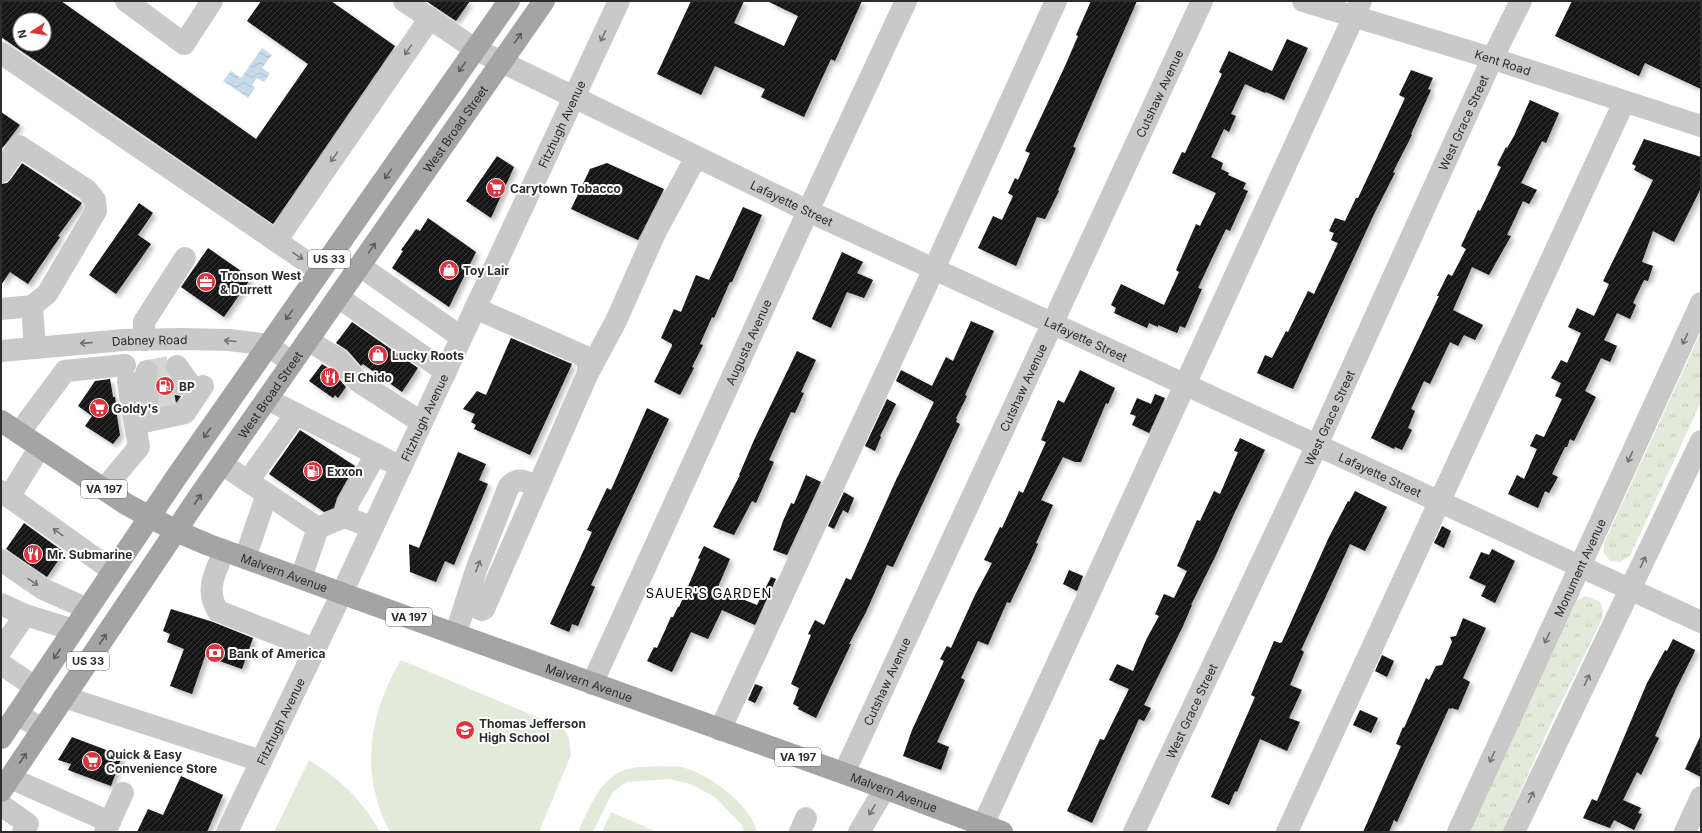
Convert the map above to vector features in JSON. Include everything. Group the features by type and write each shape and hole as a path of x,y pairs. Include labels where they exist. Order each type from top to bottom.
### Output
{"main road":[{"name":"US 33","path":"7,725 35,687 320,270 509,1"},
{"name":"West Broad Street","path":"5,784 222,464 544,1"},
{"name":"VA 197","path":"1,421 150,518 176,531"},
{"name":"Malvern Avenue","path":"176,531 224,551 456,633 720,730 844,773 993,829"}],"street":[{"path":"126,1 184,44 204,4"},
{"name":"Lafayette Street","path":"404,1 476,49 808,211 1053,322 1701,622"},
{"name":"Fitzhugh Avenue","path":"227,832 342,593 573,97 620,1"},
{"name":"Augusta Avenue","path":"592,684 808,211 906,1"},
{"path":"720,730 1056,1"},
{"name":"Cutshaw Avenue","path":"844,773 1202,1"},
{"name":"Kent Road","path":"1303,1 1358,9 1492,59 1701,126"},
{"name":"West Grace Street","path":"1134,832 1317,445 1492,59 1521,1"},
{"path":"993,829 1185,384 1358,9"},
{"path":"274,239 430,18"},
{"path":"1,53 320,270"},
{"path":"1287,832 1624,102"},
{"path":"1,172 19,146 87,190 95,200 96,211 47,294 32,306 1,309"},
{"path":"456,633 466,603 482,610 484,609 588,373 616,321 655,233 696,157"},
{"path":"125,365 134,340 144,322 185,258"},
{"path":"360,266 461,337"},
{"path":"338,298 446,372"},
{"name":"Monument Avenue","path":"1458,832 1701,303"},
{"path":"32,306 35,348"},
{"path":"475,308 584,356 588,362 588,373"},
{"name":"Dabney Road","path":"1,351 134,340 229,340 268,345 292,363"},
{"path":"308,340 338,359 359,382 422,422"},
{"path":"104,489 139,447 135,424 144,390 125,365"},
{"path":"19,433 65,371 125,365"},
{"path":"135,424 185,413 186,384 227,405"},
{"path":"267,399 401,467"},
{"path":"248,481 296,414"},
{"path":"1514,832 1701,441"},
{"path":"40,447 5,494 113,571"},
{"path":"344,517 348,504 376,454"},
{"path":"222,464 318,528"},
{"path":"245,558 267,494"},
{"path":"302,578 318,528 344,517 372,527"},
{"path":"224,551 213,579 210,594 213,604 218,611 315,649"},
{"path":"1,560 43,588 88,609"},
{"path":"1,604 25,615 74,630"},
{"path":"1,650 25,615"},
{"path":"1,664 35,687"},
{"path":"64,697 261,761"},
{"path":"7,725 42,729"},
{"path":"5,784 45,793 108,827 123,793"},
{"path":"859,832 885,788"},
{"path":"1,806 26,828 45,793"},
{"path":"1685,832 1701,796"}],"green space":[{"path":"1701,332 1701,402 1630,556 1620,562 1610,561 1604,553 1604,543"},
{"path":"1586,596 1600,602 1603,611 1602,619 1548,730 1502,832 1468,832 1577,600"},
{"path":"401,660 563,728 569,738 571,755 539,832 390,832 380,810 374,789 371,767 372,744 375,723 381,701"},
{"path":"309,760 341,783 358,800 380,832 274,832"},
{"path":"637,767 681,767 691,770 703,775 715,783 726,791 747,811 757,832 744,832 742,825 715,797 690,784 670,779 626,782 612,793 593,832 578,832 596,796 608,780 625,770"},
{"path":"611,812 657,832 602,832"}],"water":[{"path":"262,48 272,55 262,68 270,73 264,82 257,78 252,85 255,88 248,98 223,81 231,71 241,78"}],"building":[{"path":"1,1 61,1 256,139 308,64 247,21 261,1 331,1 395,46 273,224 23,52 52,52 52,12 12,12 12,45 1,37"},
{"path":"426,1 470,1 456,21"},
{"path":"691,1 744,1 734,23 784,46 798,16 767,1 862,1 835,61 831,59 804,117 761,97 765,89 715,66 701,95 657,74"},
{"path":"1091,1 1137,1 1073,147 1076,148 1058,190 1059,191 1045,219 1037,217 1016,266 978,248 993,216 1002,220 1013,196 1008,193 1015,178 1018,180 1030,153 1025,151 1065,66 1078,36 1076,35"},
{"path":"1572,1 1701,1 1701,89 1645,63 1639,76 1555,36"},
{"path":"1287,39 1308,48 1284,100 1245,84 1231,114 1236,116 1229,132 1224,129 1211,157 1223,163 1221,169 1229,173 1228,175 1246,183 1243,189 1248,191 1230,231 1226,229 1198,288 1202,289 1185,328 1180,326 1177,333 1149,323 1147,328 1114,313 1116,308 1111,305 1121,284 1164,305 1179,272 1176,270 1196,224 1200,226 1216,193 1172,173 1182,152 1185,153 1222,74 1219,72 1229,51 1272,71"},
{"path":"1411,70 1433,78 1428,89 1431,90 1411,134 1412,135 1393,172 1395,173 1375,212 1293,389 1257,373 1265,355 1272,358 1286,331 1288,332 1308,291 1314,294 1338,243 1331,240 1334,233 1329,231 1335,218 1345,221 1356,198 1358,198 1405,98 1399,95"},
{"path":"1530,100 1559,113 1546,143 1542,141 1521,183 1537,190 1529,204 1523,201 1507,235 1511,236 1489,275 1472,267 1453,310 1483,325 1475,340 1464,335 1458,346 1450,342 1430,384 1424,381 1411,409 1415,411 1408,428 1412,430 1402,450 1395,447 1394,449 1371,438 1439,296 1437,296 1448,274 1452,276 1466,249 1461,246 1501,167 1497,165 1506,147 1507,148 1514,136"},
{"path":"1,112 20,125 1,150"},
{"path":"1644,139 1701,157 1701,188 1674,242 1653,231 1642,262 1653,266 1648,281 1644,280 1633,303 1636,305 1630,319 1617,313 1604,340 1617,346 1610,362 1601,358 1585,391 1596,397 1574,441 1570,439 1567,447 1565,447 1552,474 1558,477 1549,493 1545,491 1538,508 1508,494 1517,475 1524,479 1537,449 1530,446 1536,434 1544,437 1562,399 1555,396 1561,383 1551,378 1561,360 1567,363 1581,333 1568,327 1577,308 1594,316 1609,284 1603,281 1653,180 1634,170 1636,166 1632,164"},
{"path":"497,156 514,167 491,218 466,201"},
{"path":"22,163 82,203 58,236 60,237 28,284 10,272 1,285 1,184 7,183 11,179"},
{"path":"607,163 664,189 638,240 571,209 590,169"},
{"path":"139,203 153,213 138,235 151,244 116,294 89,275"},
{"path":"743,207 762,215 732,282 730,282 714,318 712,317 700,344 703,345 692,367 694,368 680,395 654,382 672,346 672,344 661,338 674,309 681,312 696,275 709,280"},
{"name":"Toy Lair","path":"428,218 476,252 449,307 392,268 403,251 401,250 416,229 420,231"},
{"path":"208,248 251,278 224,317 181,287"},
{"path":"842,252 863,262 857,273 873,280 864,298 847,292 831,328 812,319"},
{"path":"971,321 994,331 965,395 967,396 956,418 956,422 960,424 893,567 887,565 866,612 849,644 851,644 816,718 798,709 799,707 793,704 799,688 791,684 811,635 808,634 815,620 824,625 846,578 851,580 896,480 934,402 896,381 901,370 932,386 946,357 953,361"},
{"name":"Lucky Roots","path":"352,322 418,368 402,392 363,364 361,366 347,350 336,343"},
{"path":"511,338 572,364 530,455 474,429 476,425 471,422 475,414 463,409 477,391 486,395"},
{"path":"797,351 816,360 801,392 804,393 795,413 791,412 769,460 774,462 756,503 752,501 734,535 713,527 740,475 754,440"},
{"path":"165,363 165,368 170,377 168,385 170,391 175,395 181,396 177,402 157,406 163,392 163,385 157,379 159,369 157,365"},
{"name":"El Chido","path":"322,364 330,369 346,387 338,398 335,395 333,398 309,381"},
{"path":"1080,370 1115,388 1108,404 1106,403 1081,462 1075,462 1063,457 1041,500 1053,505 1036,543 1038,544 1010,603 1007,602 988,645 978,641 961,678 965,680 937,742 949,747 941,770 903,756 912,730 944,661 940,659 947,646 951,648 975,595 992,563 984,560 1000,527 1002,528 1019,491 1023,493 1046,442 1041,440 1058,400 1064,403"},
{"name":"Goldy's","path":"110,379 113,397 115,397 120,435 113,444 85,426 92,416 78,406 95,381"},
{"path":"1155,394 1165,398 1149,433 1132,425 1136,416 1130,414 1137,398 1151,404"},
{"path":"887,399 896,404 880,436 881,437 875,451 865,446"},
{"path":"647,408 669,419 591,585 595,587 578,626 572,624 569,632 550,624 592,532 587,530 607,488 611,490"},
{"name":"Exxon","path":"300,430 355,466 337,498 334,508 324,512 269,474"},
{"path":"1240,438 1265,450 1191,605 1183,626 1144,705 1151,708 1144,721 1139,719 1092,823 1067,811 1100,739 1104,740 1129,689 1109,680 1117,664 1133,671 1146,640 1159,616 1155,614 1164,594 1174,598 1187,571 1177,566 1197,520 1200,521 1214,491 1220,494 1238,452 1234,451"},
{"path":"458,452 486,464 479,480 488,484 454,565 445,561 436,582 410,572 409,544 419,548"},
{"path":"806,475 821,482 787,555 773,550 783,521 791,503 794,504"},
{"path":"1355,491 1387,507 1365,551 1350,544 1301,650 1304,652 1290,685 1302,690 1289,718 1300,722 1287,751 1260,739 1237,792 1235,791 1229,805 1211,797 1255,697 1251,695 1274,641 1280,643 1282,642 1329,537"},
{"path":"844,492 854,498 848,513 843,510 834,529 828,526"},
{"name":"Mr. Submarine","path":"24,523 64,552 47,577 6,549"},
{"path":"1442,526 1451,531 1444,548 1434,543"},
{"path":"704,546 730,559 717,589 757,605 771,577 776,579 755,625 722,610 708,639 691,632 672,672 647,661 654,647 657,648 671,617 673,617 679,607 700,559 698,558"},
{"path":"1492,549 1515,561 1495,603 1481,596 1486,586 1469,578 1481,552 1489,555"},
{"path":"1069,570 1083,576 1077,591 1063,584"},
{"name":"Bank of America","path":"171,609 213,622 253,638 242,669 205,656 192,694 170,686 184,649 167,642 170,634 163,631"},
{"path":"1463,618 1486,628 1463,678 1470,682 1458,710 1449,708 1397,822 1394,820 1389,832 1363,832 1401,746 1396,744 1403,727 1404,728 1426,678 1429,680 1436,666 1442,665 1452,642 1450,637 1456,636"},
{"path":"1673,639 1695,650 1655,736 1659,738 1641,775 1637,772 1623,800 1641,808 1638,813 1642,814 1634,830 1614,820 1610,828 1583,818 1592,799 1597,801 1647,683 1665,650 1667,651"},
{"path":"1382,655 1394,661 1387,677 1375,671"},
{"path":"755,684 763,687 755,703 748,700"},
{"path":"1360,710 1378,718 1371,733 1353,725"},
{"path":"1701,735 1701,777 1685,769"},
{"path":"72,737 122,756 111,786 68,770 71,764 58,760"},
{"path":"181,776 223,795 207,832 137,832 148,809 163,815"}],"tunnel":[{"path":"147,371 177,366"},
{"path":"151,389 180,384"},
{"path":"154,405 183,400"}],"place":[{"name":"Carytown Tobacco","path":"496,188"},
{"name":"Toy Lair","path":"449,270"},
{"name":"Tronson West & Durrett","path":"206,282"},
{"name":"Lucky Roots","path":"378,355"},
{"name":"El Chido","path":"330,377"},
{"name":"BP","path":"165,386"},
{"name":"Goldy's","path":"99,408"},
{"name":"Exxon","path":"313,471"},
{"name":"Mr. Submarine","path":"33,554"},
{"name":"Bank of America","path":"215,653"},
{"name":"Thomas Jefferson High School","path":"465,730"},
{"name":"Quick & Easy Convenience Store","path":"92,761"}],"district":[{"name":"SAUER'S GARDEN","path":"709,593"}]}
